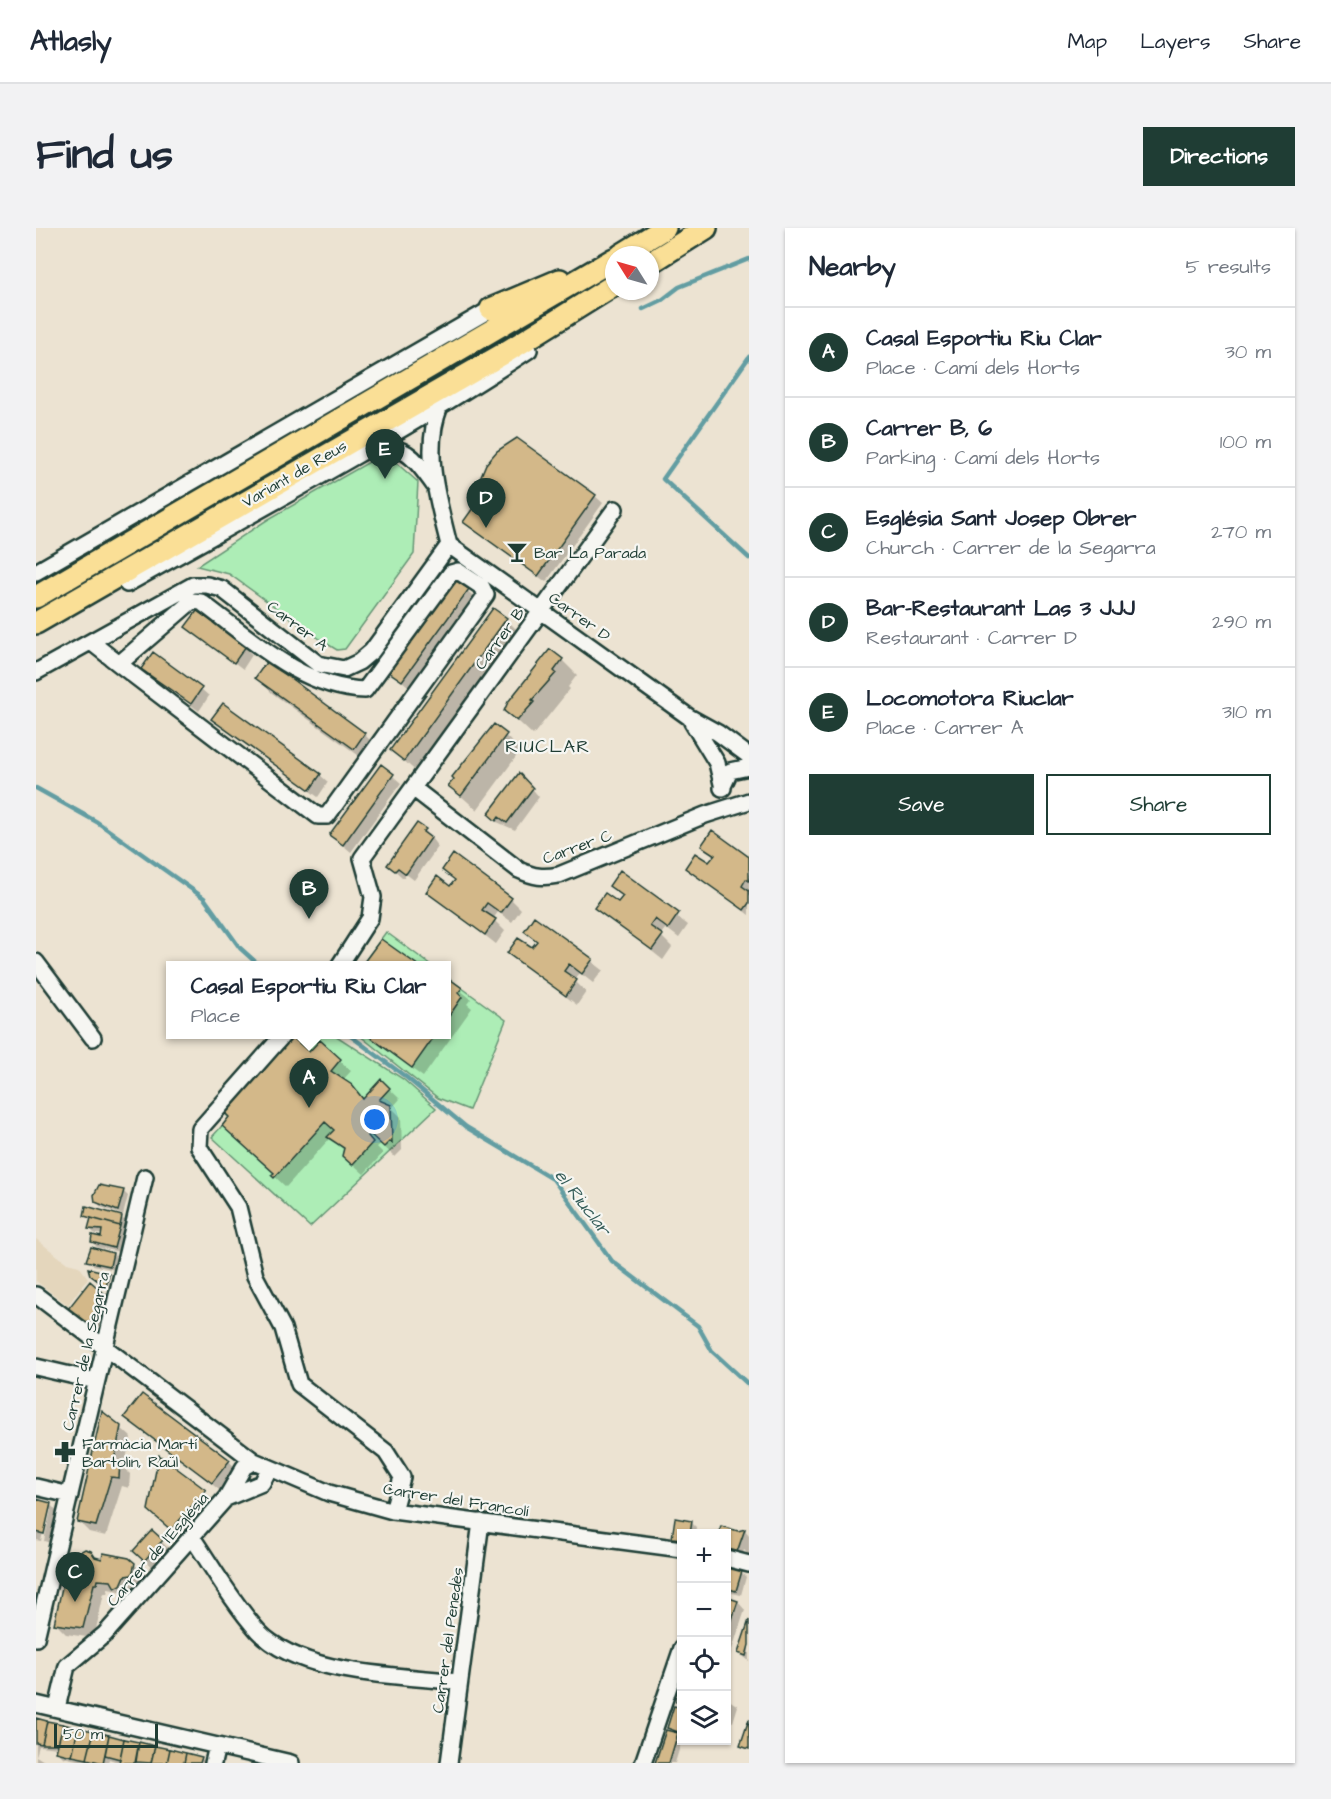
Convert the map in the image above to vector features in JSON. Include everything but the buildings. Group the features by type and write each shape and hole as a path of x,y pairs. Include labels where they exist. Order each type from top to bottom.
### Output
{"highway":[{"path":"636,246 665,228"},
{"path":"659,258 706,229"},
{"name":"Variant de Reus","path":"36,597 605,265"},
{"path":"491,309 558,279 575,284"},
{"name":"Variant de Reus","path":"40,621 503,354 605,291"},
{"path":"543,340 556,321"},
{"path":"40,621 52,624 127,584"}],"street":[{"path":"36,572 491,309"},
{"path":"127,584 365,450 440,406 543,340"},
{"path":"440,406 433,424 434,486 449,544"},
{"path":"365,450 380,447 401,449 415,458 434,486"},
{"name":"Carrer B","path":"342,961 370,918 373,897 362,858 615,509"},
{"name":"Carrer D","path":"449,544 689,717 718,733 749,756"},
{"name":"Carrer A","path":"36,672 193,585 207,585 222,590 318,664 344,669 359,662 372,651 449,544"},
{"path":"91,642 119,664 318,816 327,816 486,595 482,588 458,571 451,573 365,690 341,689 296,671 201,602 192,601 119,664"},
{"name":"Carrer D","path":"689,717 702,734 717,763 723,788"},
{"path":"705,815 717,802 730,771 749,767"},
{"name":"Carrer C","path":"412,788 519,870 545,878 559,875 749,799"},
{"path":"723,788 749,799"},
{"path":"36,962 93,1038"},
{"path":"280,1039 200,1129 199,1148 238,1207 255,1276 283,1328 298,1384 386,1452 402,1477 393,1510"},
{"name":"Carrer de la Segarra","path":"36,1638 145,1176"},
{"name":"Carrer del Francolí","path":"36,1295 254,1461 329,1493 393,1510 677,1548"},
{"path":"36,1366 96,1381"},
{"name":"Carrer de l'Església","path":"57,1708 67,1666 105,1634 226,1498 244,1467 254,1461"},
{"name":"Carrer de l'Església","path":"226,1498 262,1483 269,1469"},
{"path":"36,1487 70,1495"},
{"name":"Carrer del Penedès","path":"449,1763 481,1522"},
{"path":"192,1537 259,1632 278,1648 301,1659 330,1667 459,1682"},
{"path":"731,1559 749,1564"},
{"path":"643,1763 677,1660"},
{"path":"36,1704 291,1763"},
{"path":"213,1763 217,1746"}],"shaded area":[{"path":"36,1239 67,1263 79,1266 88,1278 68,1305 36,1281"}],"green space":[{"path":"385,453 418,482 414,554 345,649 337,650 324,642 229,574 197,566 267,520"},
{"path":"386,932 426,961 365,961"},
{"path":"451,980 506,1020 469,1110 438,1098 364,1039 451,1039"},
{"path":"288,1039 296,1041 298,1039 341,1039 403,1079 436,1108 310,1227 212,1137 229,1118 223,1111"}],"waterway":[{"path":"643,309 662,300 679,287 749,259"},
{"path":"749,357 663,479 749,558"},
{"path":"36,788 97,822 204,898 240,948 254,961"},
{"name":"el Riuclar","path":"355,1039 406,1077 466,1127 553,1179 612,1261 698,1326 712,1351 749,1385"}],"place":[{"name":"Locomotora Riuclar","path":"385,479"},
{"name":"Bar-Restaurant Las 3 JJJ","path":"486,528"},
{"name":"Bar La Parada","path":"517,552"},
{"name":"Carrer B, 6","path":"309,919"},
{"name":"Casal Esportiu Riu Clar","path":"309,1108"},
{"name":"Farmàcia Martí Bartolin, Raül","path":"65,1452"},
{"name":"Església Sant Josep Obrer","path":"75,1602"}],"district":[{"name":"RIUCLAR","path":"548,746"}]}
